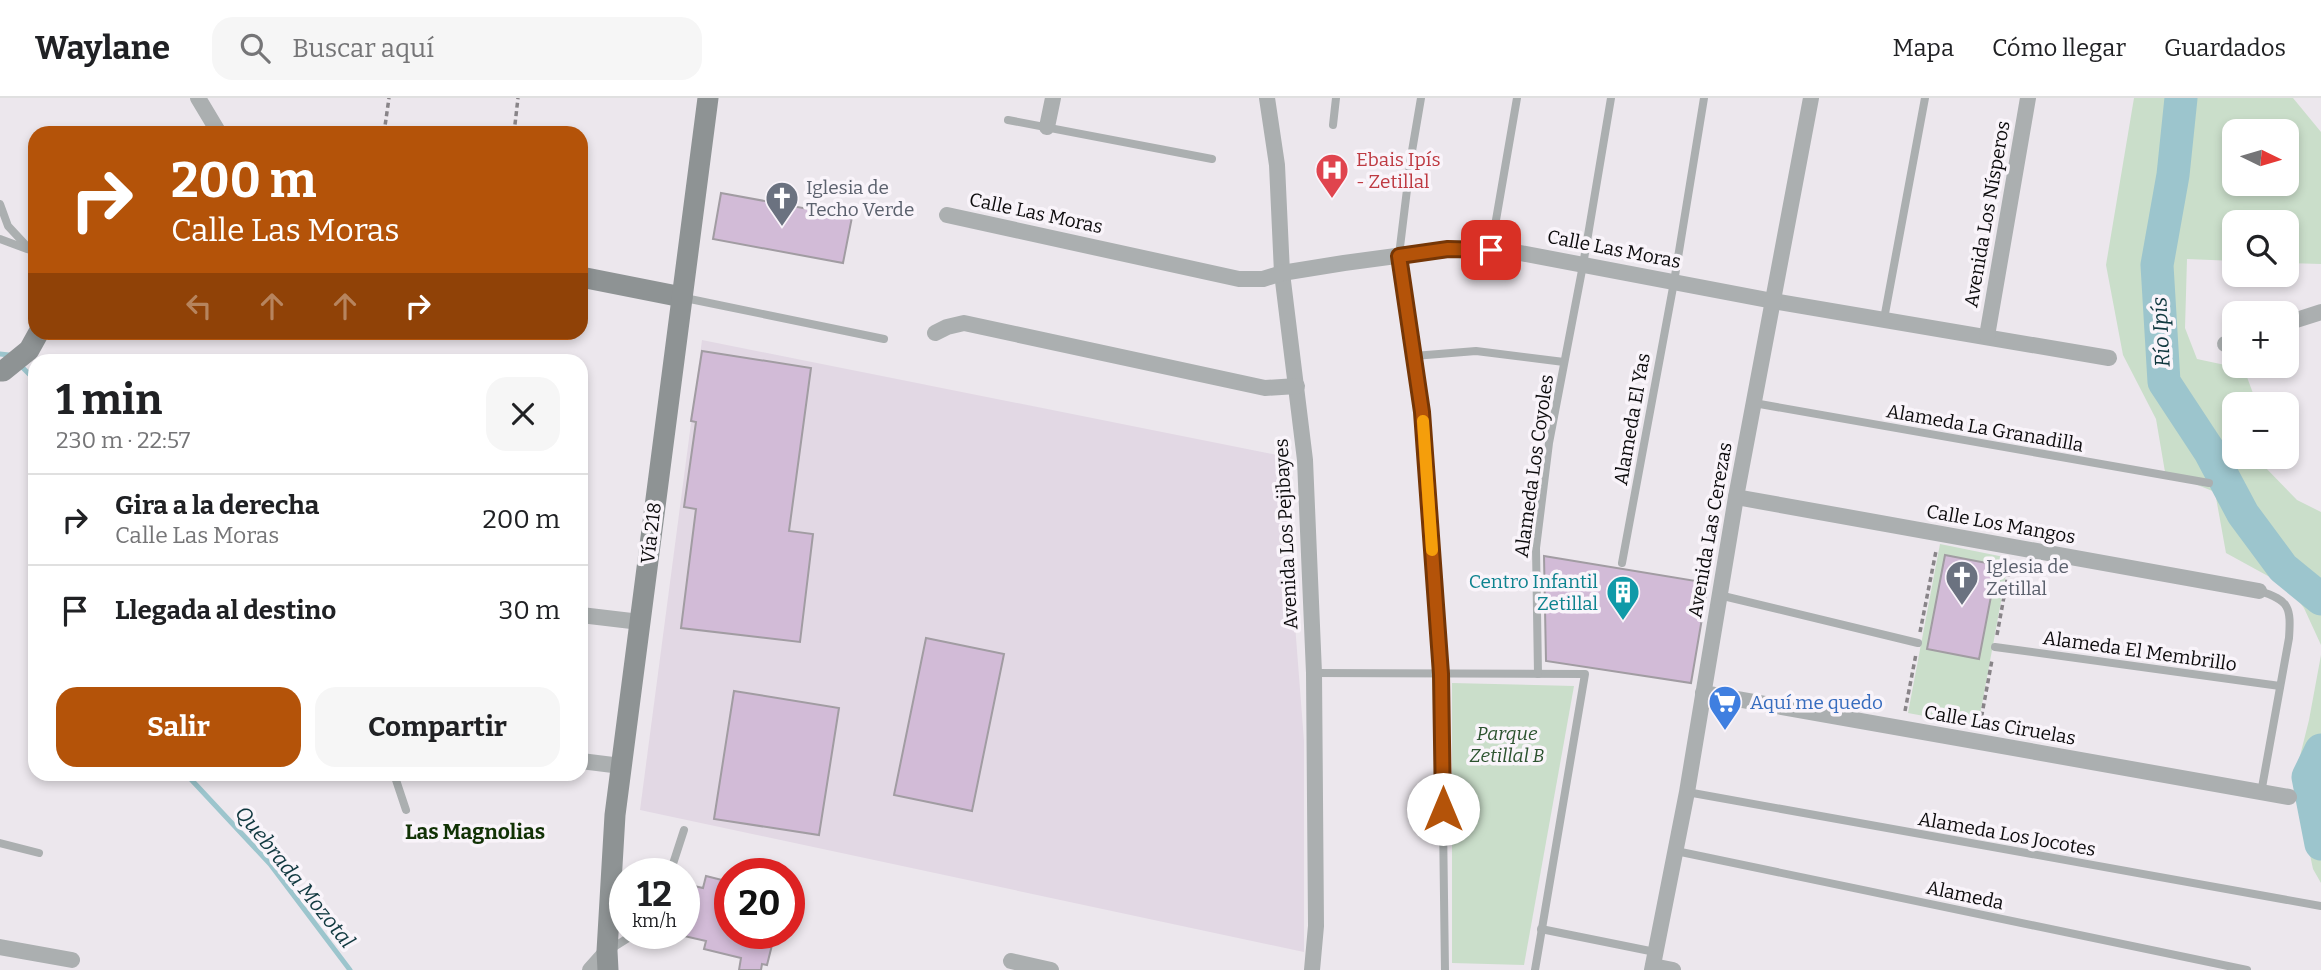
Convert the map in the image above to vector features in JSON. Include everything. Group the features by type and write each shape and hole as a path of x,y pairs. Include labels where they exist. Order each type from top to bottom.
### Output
{"main road":[{"name":"Vía 218","path":"608,961 615,815 708,98"},
{"path":"588,278 682,297"},
{"path":"2,371 34,341"}],"street":[{"path":"198,98 215,126"},
{"path":"1047,127 1053,98"},
{"name":"Avenida Los Pejibayes","path":"1267,98 1277,165 1282,273 1305,460 1314,673 1316,926 1312,970"},
{"name":"Avenida Las Cerezas","path":"1653,963 1687,792 1736,497 1811,98"},
{"name":"Avenida Los Nísperos","path":"1987,336 2028,98"},
{"name":"Calle Las Moras","path":"947,215 1239,279 1263,279 1282,273 1448,249 1510,251 1773,301 2109,358"},
{"path":"2299,319 2321,312"},
{"path":"935,333 964,323 1265,388 1297,386"},
{"name":"Calle Los Mangos","path":"1736,497 2259,591"},
{"path":"588,616 640,621"},
{"name":"Calle Las Ciruelas","path":"1703,693 2289,797"},
{"path":"588,762 621,766"},
{"path":"0,947 71,965"},
{"path":"590,970 608,961"},
{"path":"1010,961 1051,970"},
{"path":"1653,963 1673,970"}],"lane":[{"path":"1332,125 1336,98"},
{"path":"1421,98 1399,256 1422,412 1441,674 1445,970"},
{"path":"1491,250 1517,98"},
{"name":"Alameda Los Coyoles","path":"1538,674 1536,548 1549,443 1611,98"},
{"name":"Alameda El Yas","path":"1622,563 1674,282 1704,98"},
{"path":"1884,319 1925,98"},
{"path":"1008,120 1212,159"},
{"path":"0,204 8,226 28,248"},
{"path":"0,239 28,251"},
{"path":"682,297 884,339"},
{"path":"1414,356 1476,351 1564,362"},
{"name":"Alameda La Granadilla","path":"1755,403 2210,483"},
{"path":"2259,591 2277,596 2285,602 2290,615 2289,638 2261,793"},
{"path":"1719,595 1918,643"},
{"name":"Alameda El Membrillo","path":"1995,647 2280,686"},
{"path":"1314,673 1585,674 1535,970"},
{"path":"396,781 406,810"},
{"name":"Alameda Los Jocotes","path":"1687,792 2321,906"},
{"path":"675,858 684,830"},
{"path":"0,843 39,853"},
{"name":"Alameda","path":"1675,851 2248,970"},
{"path":"1541,929 1653,963"}],"path":[{"path":"385,126 388,98"},
{"path":"515,126 519,98"}],"shaded area":[{"path":"702,340 1282,456 1304,741 1304,952 640,810"}],"green space":[{"path":"2134,98 2293,98 2321,132 2321,264 2299,263 2299,210 2222,210 2222,260 2187,259 2185,328 2197,359 2222,364 2222,378 2247,378 2253,392 2222,392 2222,469 2267,469 2297,500 2321,512 2321,645 2304,608 2288,587 2226,553 2215,492 2165,472 2156,419 2123,355 2106,265"},
{"path":"1940,544 2009,558 1978,726 1908,713","holes":["1945,555 1997,565 1979,659 1927,649"]},
{"path":"2321,655 2321,883 2313,869 2294,780"},
{"name":"Parque Zetillal B","path":"1452,683 1574,686 1524,965 1452,963"}],"building":[{"name":"Iglesia de Techo Verde","path":"721,193 852,217 843,263 713,239"},
{"path":"702,351 811,368 789,531 813,534 800,642 681,628 696,509 684,507 696,422 691,421"},
{"name":"Iglesia de Zetillal","path":"1945,555 1997,565 1979,659 1927,649"},
{"name":"Centro Infantil Zetillal","path":"1544,556 1708,583 1691,683 1546,661"},
{"path":"926,638 1004,654 972,811 894,795"},
{"path":"734,691 839,708 819,835 714,819"},
{"path":"706,876 714,878 714,949 771,949 767,965 762,964 761,970 739,970 741,958 704,949 706,941 700,940 700,887 703,888"}],"waterway":[{"name":"Río Ipís","path":"2181,98 2173,175 2157,265 2164,382 2210,452 2243,514 2283,568 2321,599"},
{"name":"Quebrada Mozotal","path":"0,354 13,358"},
{"name":"Quebrada Mozotal","path":"20,365 28,373"},
{"name":"Río Ipís","path":"2321,750 2308,777 2321,844"},
{"name":"Quebrada Mozotal","path":"193,781 270,864 350,970"}],"slow traffic":[{"path":"1423,421 1432,550"}],"place":[{"name":"Ebais Ipís - Zetillal","path":"1332,200"},
{"name":"Iglesia de Techo Verde","path":"782,228"},
{"name":"Iglesia de Zetillal","path":"1962,607"},
{"name":"Centro Infantil Zetillal","path":"1623,622"},
{"name":"Aquí me quedo","path":"1725,732"}],"district":[{"name":"Las Magnolias","path":"475,832"}],"route":[{"path":"1443,809 1441,674 1422,412 1399,256 1448,249 1491,250"}]}
